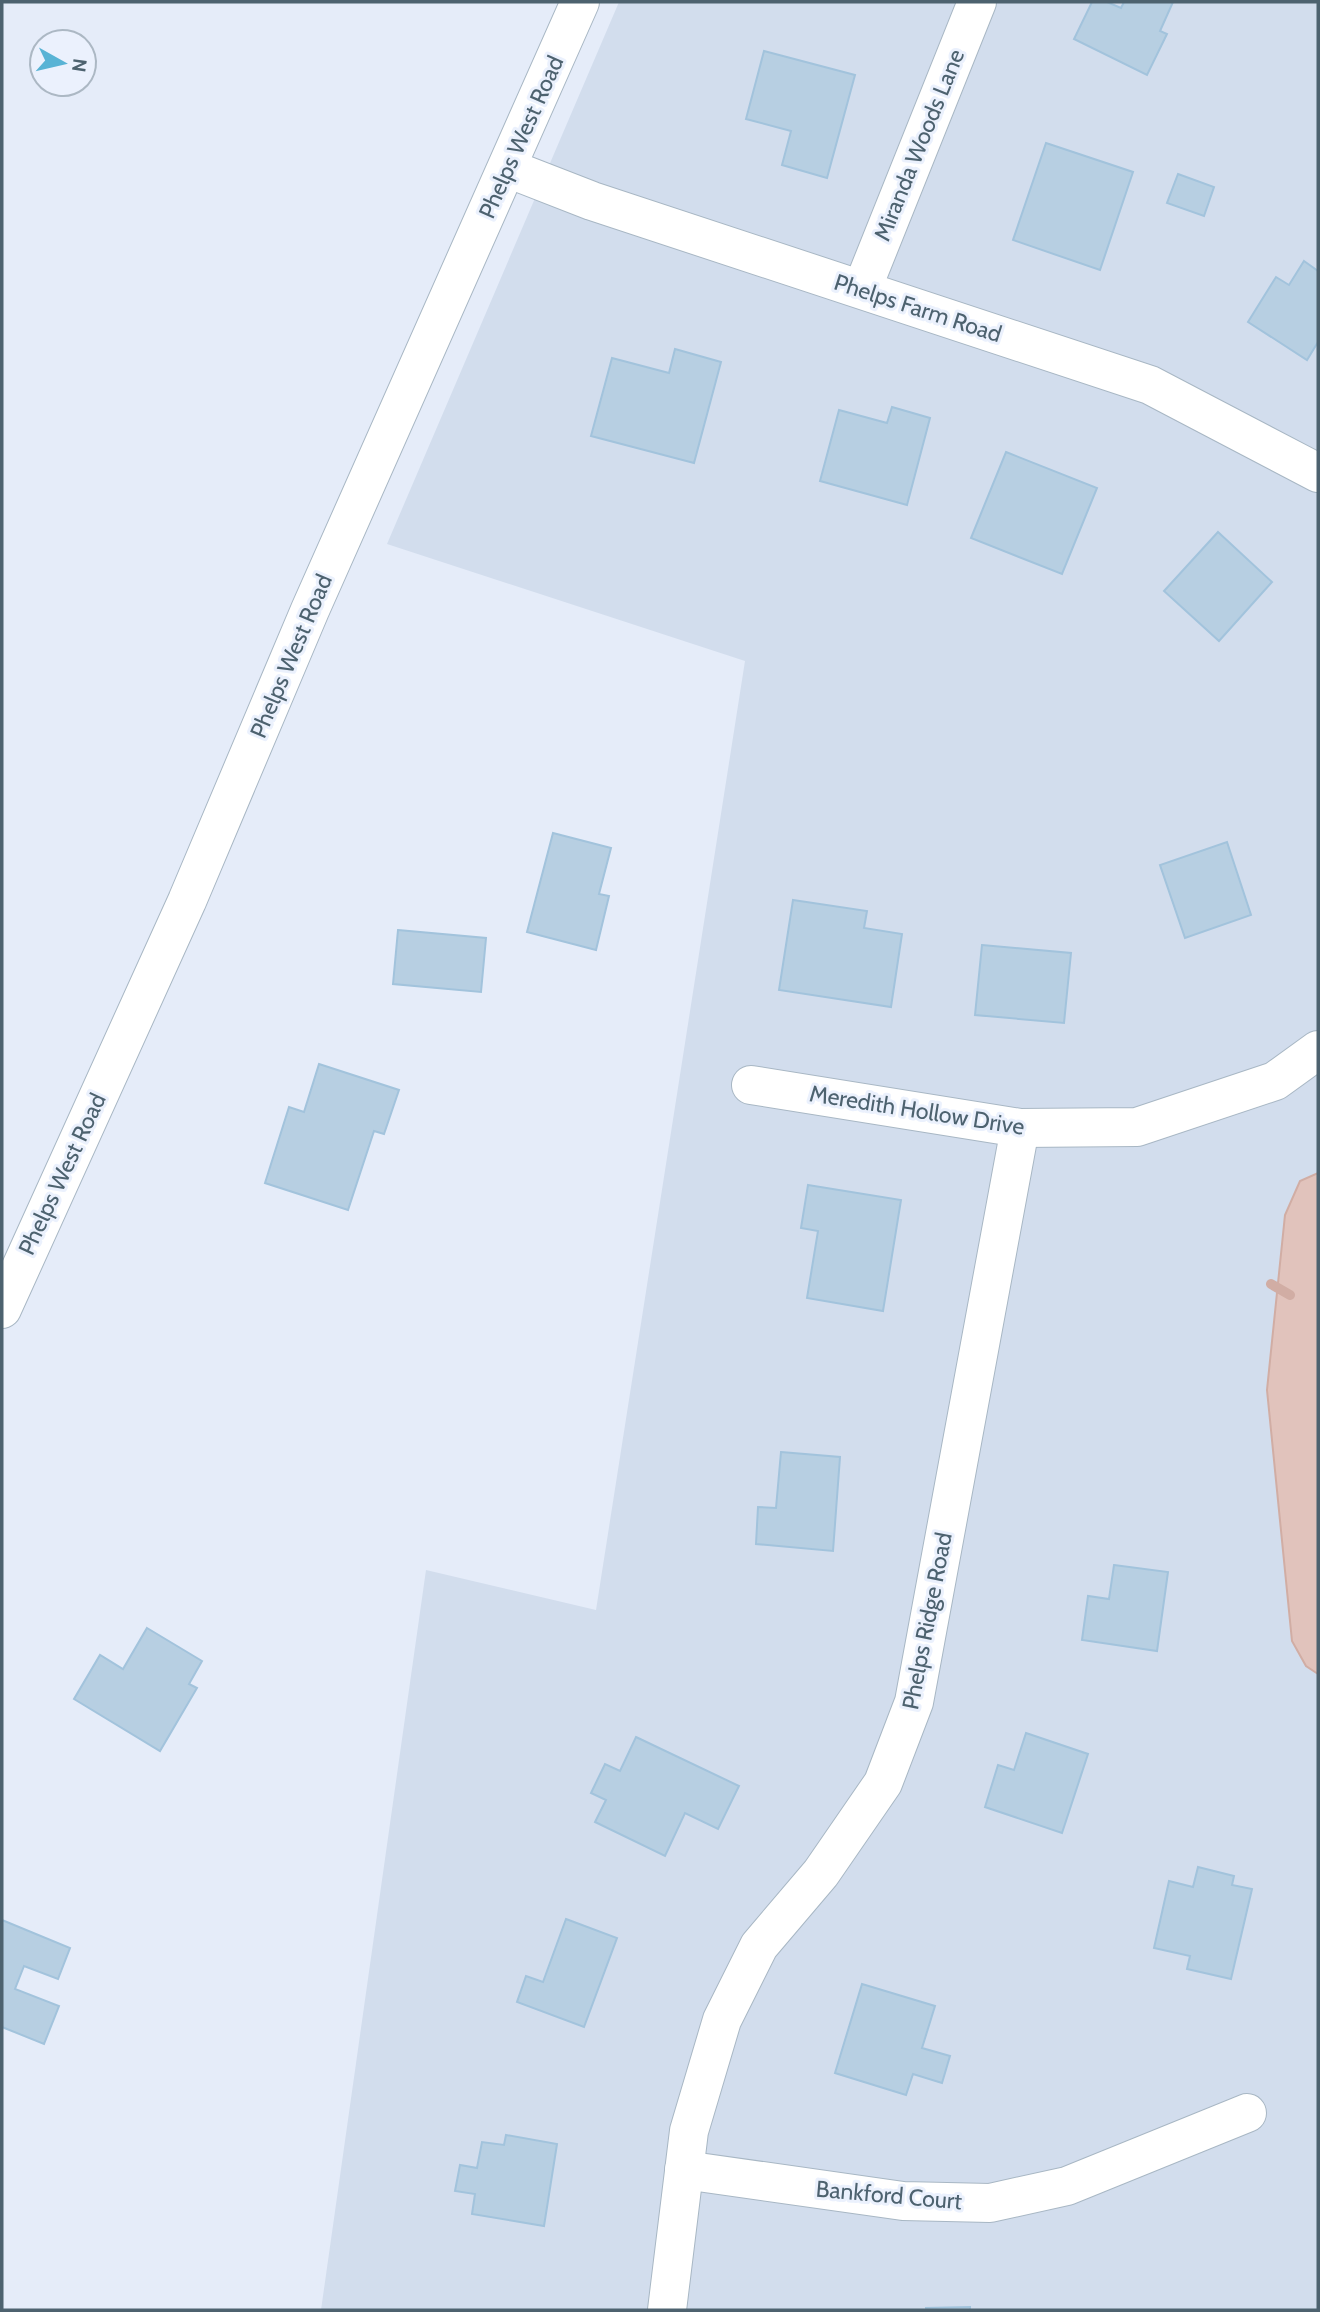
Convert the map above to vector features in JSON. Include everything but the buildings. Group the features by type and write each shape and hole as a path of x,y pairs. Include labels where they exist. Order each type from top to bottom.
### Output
{"street":[{"name":"Phelps West Road","path":"2,1309 183,911 310,610 580,2"},
{"name":"Miranda Woods Lane","path":"862,289 976,2"},
{"name":"Phelps Farm Road","path":"507,168 593,201 1150,385 1318,473"},
{"name":"Meredith Hollow Drive","path":"751,1085 1020,1128 1137,1127 1275,1081 1318,1050"},
{"name":"Phelps Ridge Road","path":"667,2310 689,2131 722,2020 759,1947 821,1873 883,1783 914,1702 1020,1128"},
{"name":"Bankford Court","path":"684,2170 903,2201 990,2203 1067,2186 1247,2113"}],"shaded area":[{"path":"619,2 1318,2 1318,2310 321,2310 426,1570 596,1610 745,661 387,544"},
{"path":"1318,1173 1318,1674 1306,1666 1292,1641 1267,1390 1285,1215 1300,1181"}],"waterway":[{"path":"1271,1284 1290,1295"}]}
